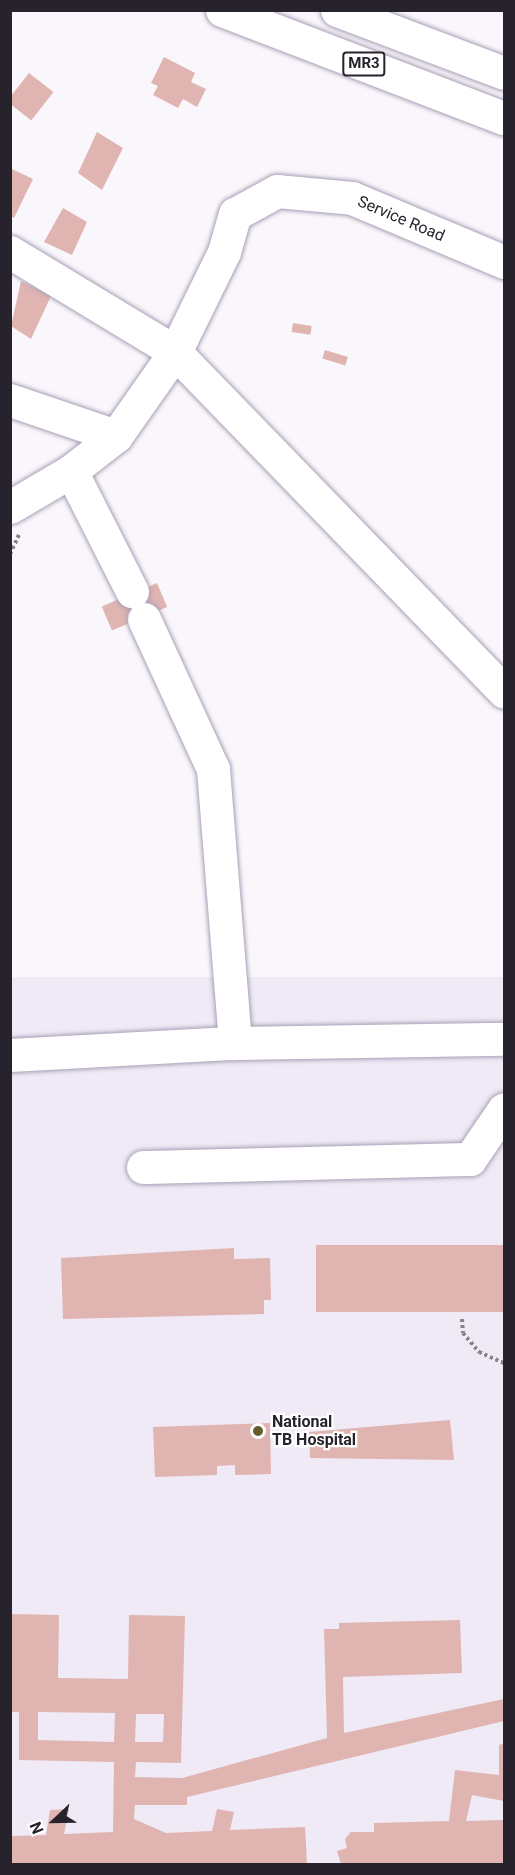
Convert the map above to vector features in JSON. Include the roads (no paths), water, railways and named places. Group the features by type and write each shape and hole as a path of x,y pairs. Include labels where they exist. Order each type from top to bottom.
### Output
{"main road":[{"name":"MR3","path":"222,10 504,118"},
{"name":"MR3","path":"337,10 504,73"},
{"name":"Service Road","path":"10,507 71,471 116,436 175,352 224,252 235,214 277,191 352,198 504,262"},
{"path":"10,252 175,352 504,692"},
{"path":"10,400 116,436"},
{"path":"71,471 138,605 213,769 235,1043"},
{"path":"10,1055 235,1043 504,1039"},
{"path":"143,1167 470,1159 504,1109"}],"place":[{"name":"National TB Hospital","path":"258,1431"}]}
